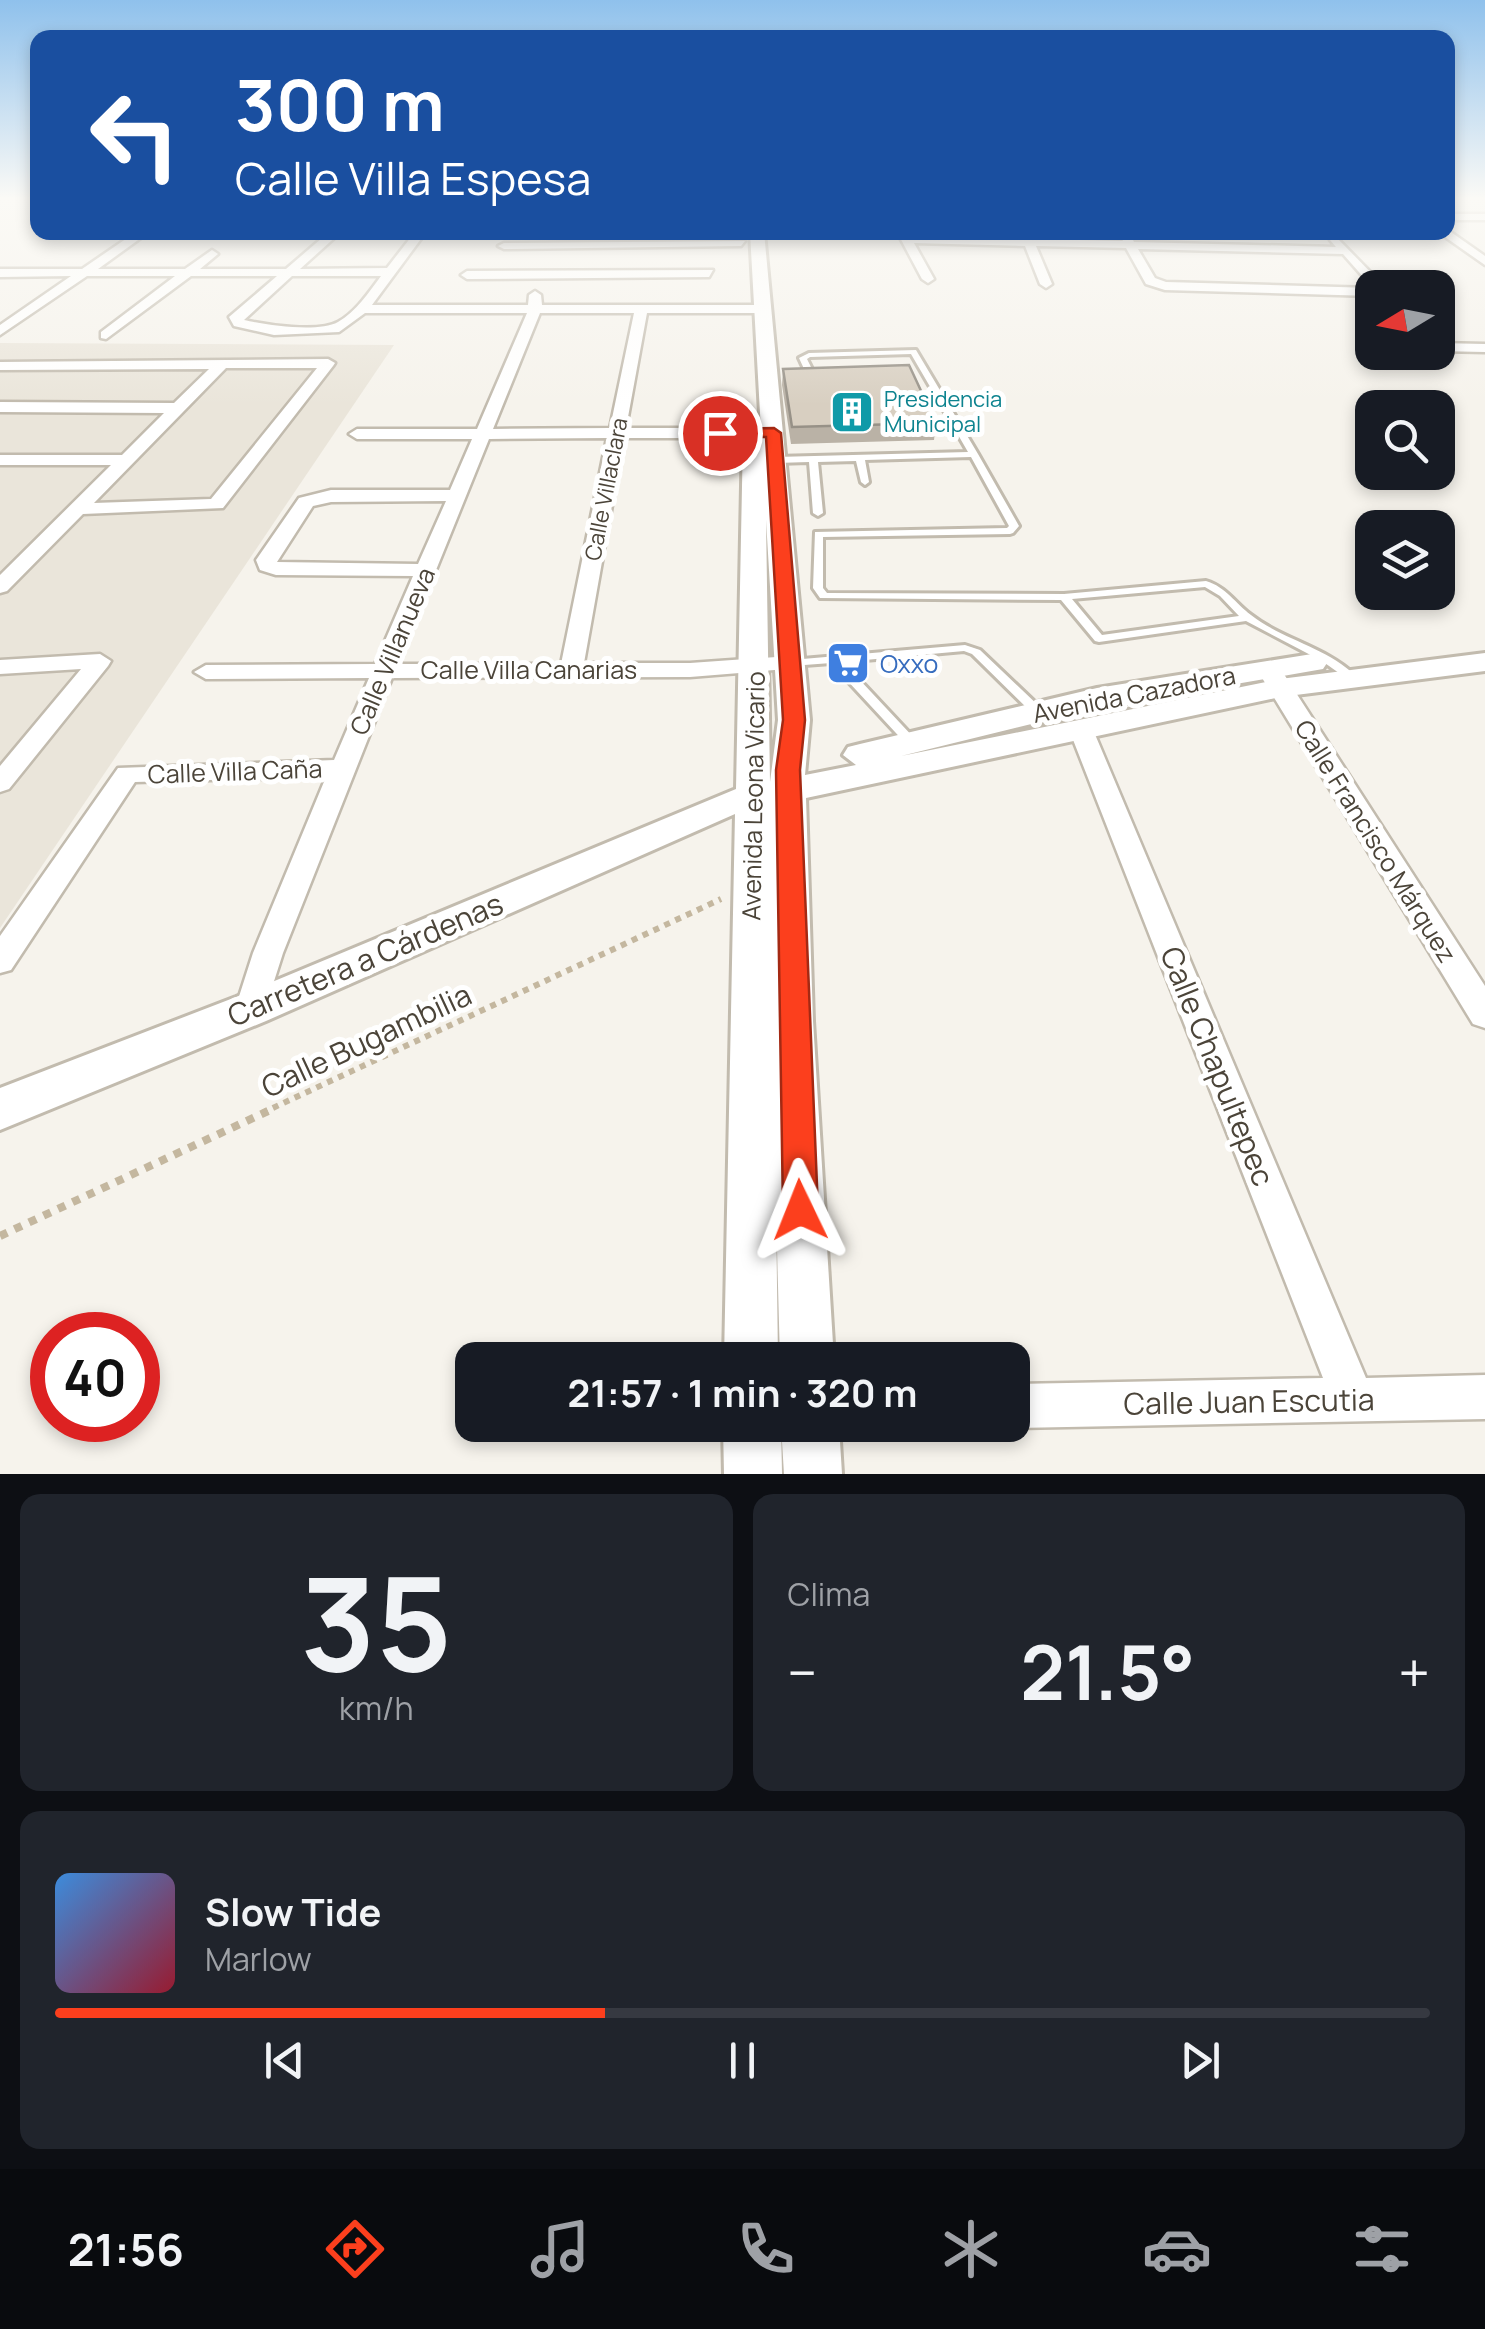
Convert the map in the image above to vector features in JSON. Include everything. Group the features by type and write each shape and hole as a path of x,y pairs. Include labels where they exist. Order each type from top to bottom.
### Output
{"street":[{"path":"0,331 90,268"},
{"path":"106,334 194,268"},
{"path":"291,268 236,318 247,327 274,330 338,328 362,309 394,268"},
{"path":"488,275 492,268"},
{"path":"685,273 686,268"},
{"name":"Avenida Leona Vicario","path":"749,268 794,720 764,789 751,885 751,1342"},
{"path":"922,268 928,279"},
{"path":"1039,268 1046,284"},
{"path":"1145,268 1155,284 1355,291"},
{"path":"0,273 391,272"},
{"path":"467,275 709,273"},
{"path":"362,309 535,302 642,309 754,309"},
{"name":"Calle Villanueva","path":"251,1009 343,768 535,302"},
{"name":"Calle Villaclara","path":"571,669 642,309"},
{"name":"Avenida Leona Vicario","path":"754,309 778,380 768,442 755,665 764,789 792,1021 806,1342"},
{"path":"1455,347 1485,348"},
{"path":"1,585 222,364"},
{"path":"2,368 328,364 216,504 78,509"},
{"path":"0,407 178,408"},
{"path":"357,434 617,434 768,442"},
{"path":"0,460 126,460"},
{"path":"426,570 267,566 266,560 306,502 331,496 457,495"},
{"name":"Avenida Cazadora","path":"847,769 912,743 1038,712 1341,669 1485,644"},
{"path":"0,667 100,661 0,783"},
{"name":"Calle Villa Canarias","path":"206,672 571,669 791,662"},
{"name":"Avenida Cazadora","path":"1341,669 1485,662"},
{"name":"Avenida Cazadora","path":"764,789 847,769 1082,732 1274,678"},
{"name":"Calle Francisco Márquez","path":"1274,678 1485,1014"},
{"name":"Calle Chapultepec","path":"1082,732 1353,1399"},
{"name":"Calle Villa Caña","path":"0,961 127,774 343,768"},
{"name":"Carretera a Cárdenas","path":"0,1109 251,1009 764,789"},
{"name":"Calle Juan Escutia","path":"1030,1406 1485,1396"},
{"path":"752,1442 753,1474"},
{"path":"811,1442 814,1474"}],"lane":[{"path":"828,370 806,375 803,358 910,352 923,366 1014,526 1010,531 818,534 818,588 824,596 839,600 1064,598 1206,584 1216,587 1248,618 1341,669"},
{"path":"904,366 923,366"},
{"path":"768,442 813,460 974,454"},
{"path":"860,458 865,482"},
{"path":"813,460 818,513"},
{"path":"1064,598 1099,639 1248,618"},
{"path":"791,662 965,648 976,652 1038,712"},
{"path":"835,660 912,743"}],"path":[{"name":"Calle Bugambilia","path":"0,1236 751,885"}],"shaded area":[{"path":"0,343 394,345 0,928"}],"building":[{"name":"Presidencia Municipal","path":"909,365 936,423 792,427 783,369"}],"place":[{"name":"Presidencia Municipal","path":"852,412"},
{"name":"Oxxo","path":"848,663"}],"route":[{"path":"720,433 774,433 794,720 788,770 800,1210"}]}
